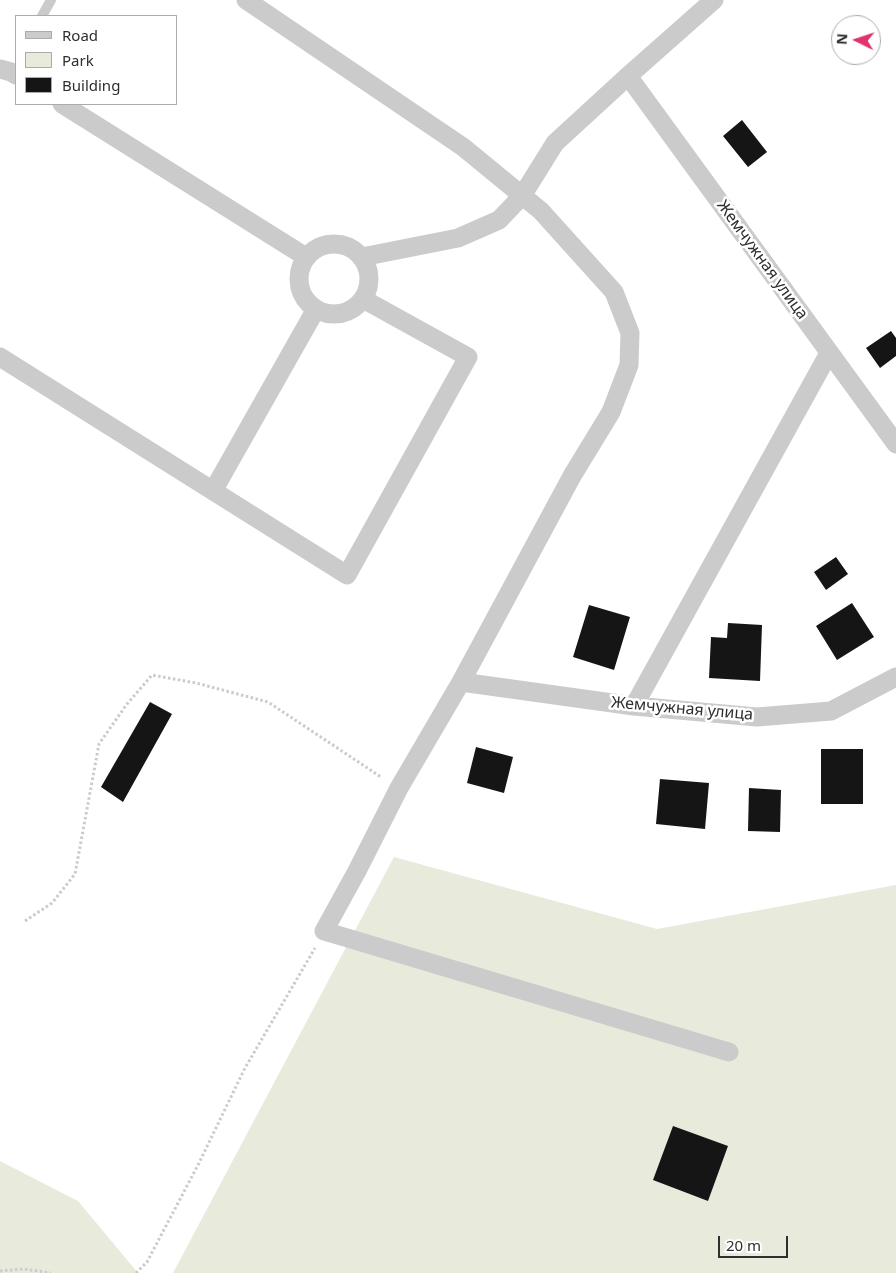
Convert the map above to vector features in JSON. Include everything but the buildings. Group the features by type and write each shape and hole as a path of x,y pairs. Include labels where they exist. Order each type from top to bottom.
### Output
{"street":[{"path":"246,0 463,147 541,211 614,292 630,333 629,365 611,412 572,476 460,682 399,788 324,931 729,1052"},
{"path":"362,257 458,238 499,220 522,196 555,143 714,0"},
{"name":"Жемчужная улица","path":"628,76 896,444"},
{"path":"64,105 306,257"},
{"path":"331,243 345,244 362,257 369,272 369,286 364,299 352,309 339,314 327,314 316,309 305,299 299,285 299,271 306,257 317,247 331,243"},
{"path":"0,357 347,576 468,357 364,299"},
{"path":"213,491 316,309"},
{"path":"634,706 829,353"},
{"name":"Жемчужная улица","path":"460,682 634,706 756,717 831,711 896,677"}],"lane":[{"path":"43,15 51,0"}],"path":[{"path":"25,921 52,903 75,874 99,744 152,675 196,682 268,702 399,788"},
{"path":"136,1273 147,1262 198,1165 245,1068 324,931"},
{"path":"0,1271 24,1269 51,1273"}],"green space":[{"path":"394,857 657,929 896,885 896,1273 173,1273"},
{"path":"0,1161 78,1201 138,1273 0,1273"}]}
